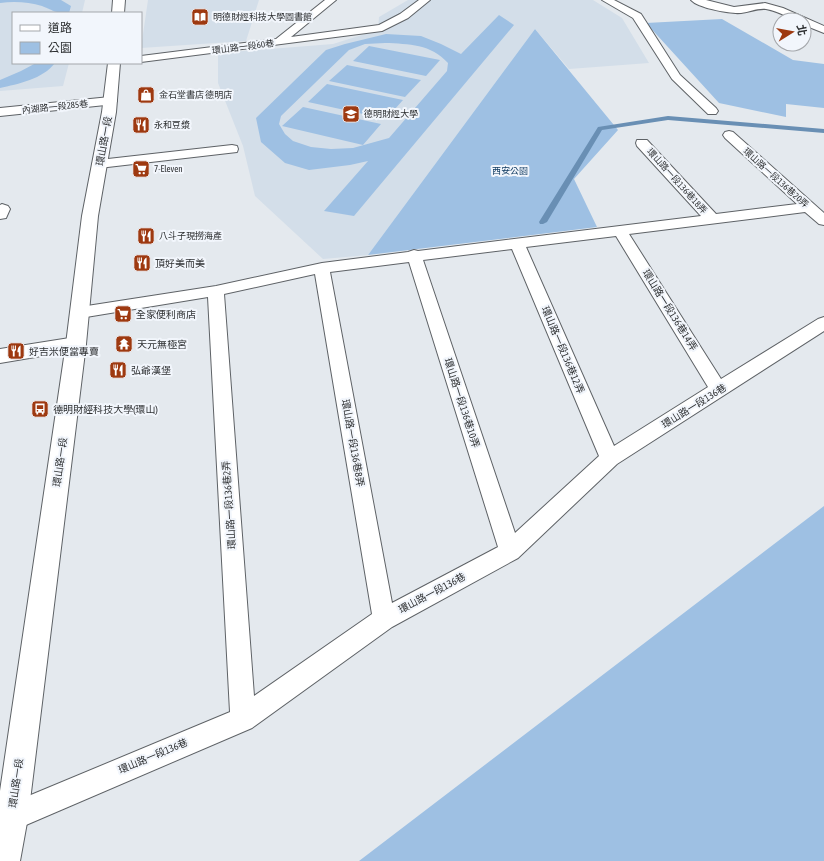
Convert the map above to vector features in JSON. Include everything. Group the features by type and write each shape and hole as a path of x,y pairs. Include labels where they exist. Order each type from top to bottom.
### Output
{"street":[{"path":"118,12 119,0"},
{"name":"環山路一段","path":"4,861 12,817 76,344 90,216 110,101 114,64"},
{"name":"內湖路一段285巷","path":"0,112 110,101"},
{"path":"0,356 76,344"}],"lane":[{"name":"環山路一段60巷","path":"142,59 279,42 331,0"},
{"path":"279,42 382,28 404,16 425,0"},
{"path":"607,0 637,16 676,77 712,111"},
{"path":"696,0 736,10 744,9 750,6 764,6 785,12"},
{"path":"812,24 824,30"},
{"name":"環山路一段136巷20弄","path":"729,135 824,221"},
{"name":"環山路一段136巷18弄","path":"642,143 712,219"},
{"path":"99,164 232,149"},
{"path":"80,312 216,291 322,268 414,255 809,207"},
{"name":"環山路一段136巷14弄","path":"620,231 719,390"},
{"name":"環山路一段136巷12弄","path":"517,243 610,458"},
{"name":"環山路一段136巷10弄","path":"414,255 510,550"},
{"name":"環山路一段136巷8弄","path":"322,268 384,619"},
{"name":"環山路一段136巷2弄","path":"216,291 243,718"},
{"name":"環山路一段136巷","path":"12,817 243,718 384,619 510,550 610,458 824,323"}],"shaded area":[{"path":"0,0 85,0 82,12 12,12 12,64 69,64 63,86 0,91"},
{"path":"148,0 259,0 246,41 142,48"},
{"name":"德明財經大學","path":"408,0 593,0 622,18 649,63 569,69 535,29 368,255 323,259 255,196 243,146 218,83 218,53 333,44 378,30 379,17"}],"green space":[{"path":"0,0 61,0 71,6 69,12 58,12 32,4 16,2 0,3"},
{"path":"499,15 514,25 354,216 324,211 368,161 350,165 309,170 285,163 261,142 256,118 326,50 386,34 421,36 461,54","holes":["385,43 419,46 434,52 448,63 447,71 389,138 353,148 331,149 311,147 293,141 285,134 279,124 281,116 349,50 365,44"]},
{"path":"722,19 772,48 772,52 779,52 793,60 824,64 824,108 786,104 786,117 719,103 646,23"},
{"name":"西安公園","path":"535,29 618,130 574,179 597,227 368,255"},
{"path":"369,46 440,60 426,76 353,61"},
{"path":"34,64 54,64 50,69 37,77 22,83 0,88 0,80"},
{"path":"347,65 421,80 405,97 329,81"},
{"path":"327,84 403,100 386,119 308,102"},
{"path":"303,107 381,124 363,145 282,126"},
{"path":"824,506 824,861 359,861"}],"waterway":[{"path":"543,222 600,128 668,118 824,131"}],"place":[{"name":"明德財經科技大學圖書館","path":"200,17"},
{"name":"金石堂書店 德明店","path":"146,95"},
{"name":"德明財經大學","path":"351,114"},
{"name":"永和豆漿","path":"141,125"},
{"name":"7-Eleven","path":"141,169"},
{"name":"八斗子現撈海產","path":"146,236"},
{"name":"頂好美而美","path":"142,263"},
{"name":"全家便利商店","path":"123,314"},
{"name":"天元無極宮","path":"124,344"},
{"name":"好吉米便當專賣","path":"16,351"},
{"name":"弘爺漢堡","path":"118,370"},
{"name":"德明財經科技大學(環山)","path":"40,409"}]}
